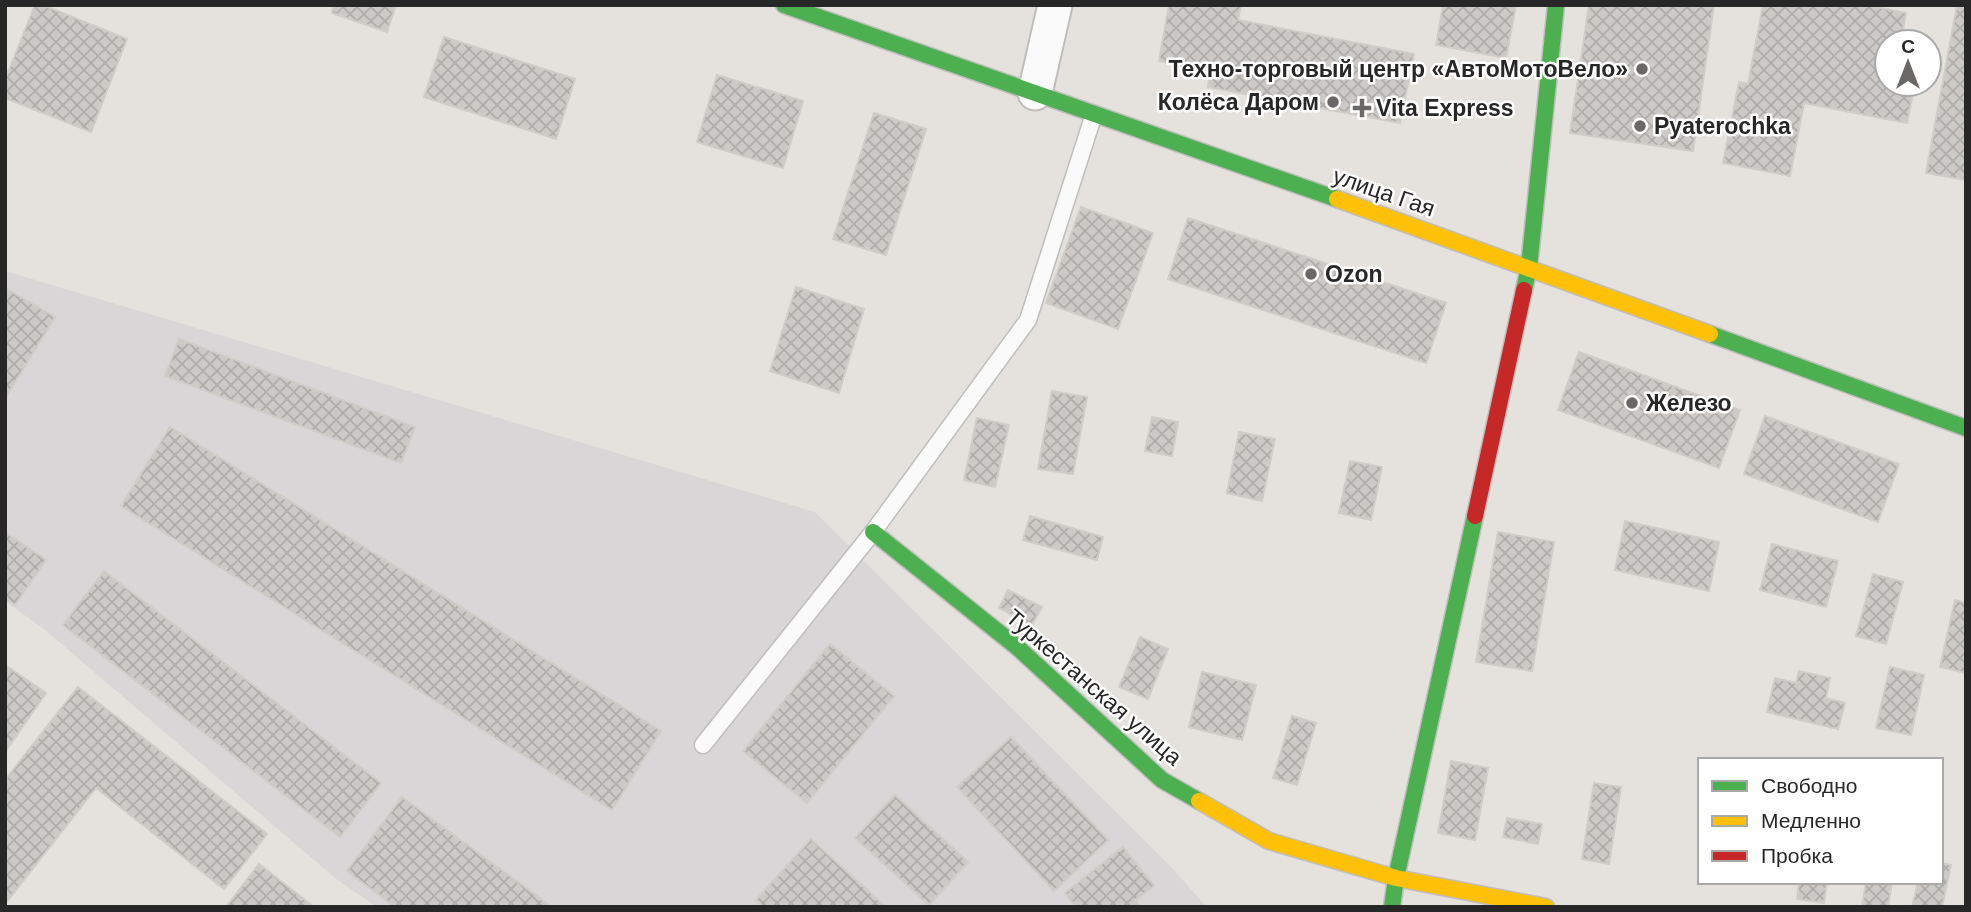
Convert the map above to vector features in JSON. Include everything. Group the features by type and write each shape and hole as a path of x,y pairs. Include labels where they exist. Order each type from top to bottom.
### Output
{"street":[{"name":"улица Гая","path":"784,5 1529,267 1966,428"},
{"path":"1035,93 1055,5"},
{"path":"1392,907 1396,878 1529,267 1556,5"},
{"name":"Туркестанская улица","path":"873,532 1017,647 1162,780 1269,841 1396,878 1546,907"}],"lane":[{"path":"703,745 873,532 1028,320 1094,114"}],"shaded area":[{"path":"5,271 815,512 1171,867 1207,907 377,907 335,878 44,629 5,601"}],"building":[{"path":"35,5 43,5 127,39 91,132 5,98 5,80"},
{"path":"334,5 396,5 387,32 332,13"},
{"path":"1169,5 1241,5 1238,20 1414,54 1400,123 1208,87 1210,71 1159,61"},
{"path":"1443,5 1516,5 1506,58 1436,45"},
{"path":"1589,5 1714,5 1693,151 1570,133"},
{"path":"1763,5 1867,5 1906,13 1903,28 1873,28 1873,98 1912,98 1907,123 1804,103 1790,176 1723,163 1739,82 1748,84"},
{"path":"1957,5 1966,5 1966,180 1926,173 1940,98 1943,98 1943,81"},
{"path":"444,37 575,79 556,139 424,97"},
{"path":"717,75 803,101 783,168 697,142"},
{"path":"874,113 926,129 886,255 833,239"},
{"path":"1081,207 1153,233 1118,329 1046,303"},
{"path":"1188,218 1446,303 1426,363 1168,279"},
{"path":"796,287 864,309 839,393 770,371"},
{"path":"5,288 55,317 5,399"},
{"path":"179,339 415,427 401,463 165,376"},
{"path":"1579,352 1740,410 1719,468 1558,410"},
{"path":"1052,391 1087,397 1073,474 1038,469"},
{"path":"1765,416 1899,464 1878,522 1744,474"},
{"path":"1152,417 1178,422 1172,456 1145,451"},
{"path":"977,418 1009,425 995,487 964,480"},
{"path":"170,427 661,731 612,810 121,506"},
{"path":"1239,432 1275,439 1262,501 1227,493"},
{"path":"1350,461 1382,467 1371,520 1339,513"},
{"path":"1030,516 1103,537 1097,560 1023,540"},
{"path":"1625,521 1719,542 1709,591 1615,570"},
{"path":"5,532 46,560 15,605 5,598"},
{"path":"1498,532 1554,542 1532,671 1476,662"},
{"path":"1772,544 1838,561 1826,607 1760,590"},
{"path":"104,571 381,783 340,837 63,625"},
{"path":"1873,574 1903,582 1886,644 1856,636"},
{"path":"1008,590 1042,607 1032,625 999,608"},
{"path":"1955,600 1966,603 1966,673 1940,667"},
{"path":"1140,637 1168,649 1148,699 1119,687"},
{"path":"830,644 894,696 807,803 743,751"},
{"path":"5,665 46,693 5,752"},
{"path":"1890,667 1924,675 1911,735 1876,728"},
{"path":"1799,671 1830,678 1826,698 1845,703 1838,729 1767,712 1775,678 1796,683"},
{"path":"1202,672 1256,685 1242,740 1189,727"},
{"path":"78,687 267,834 224,889 96,788 5,904 5,780"},
{"path":"1292,716 1316,723 1297,785 1273,778"},
{"path":"1011,737 1108,840 1054,891 957,787"},
{"path":"1451,761 1488,768 1475,840 1438,833"},
{"path":"1594,783 1621,787 1609,864 1582,859"},
{"path":"895,795 968,862 929,905 855,838"},
{"path":"402,797 552,907 395,907 347,871"},
{"path":"1507,818 1542,824 1538,844 1503,837"},
{"path":"811,839 886,907 763,907 756,900"},
{"path":"1123,847 1154,886 1135,900 1140,907 1076,907 1065,893"},
{"path":"1943,863 1951,865 1942,907 1912,907 1918,884 1943,884"},
{"path":"259,864 314,907 226,907"},
{"path":"1799,884 1827,884 1824,903 1797,899"},
{"path":"1866,884 1892,884 1888,907 1862,907"}],"traffic: fast":[{"path":"784,5 1337,199"},
{"path":"1524,290 1529,267 1556,5"},
{"path":"1710,334 1966,428"},
{"path":"1392,907 1396,878 1475,516"},
{"path":"873,532 1017,647 1162,780 1199,801"}],"traffic: slow":[{"path":"1337,199 1710,334"},
{"path":"1199,801 1269,841 1396,878 1546,907"}],"traffic: jam":[{"path":"1475,516 1524,290"}],"place":[{"name":"Техно-торговый центр «АвтоМотоВело»","path":"1642,69"},
{"name":"Колёса Даром","path":"1333,102"},
{"name":"Vita Express","path":"1362,108"},
{"name":"Pyaterochka","path":"1640,126"},
{"name":"Ozon","path":"1311,274"},
{"name":"Железо","path":"1632,403"}]}
